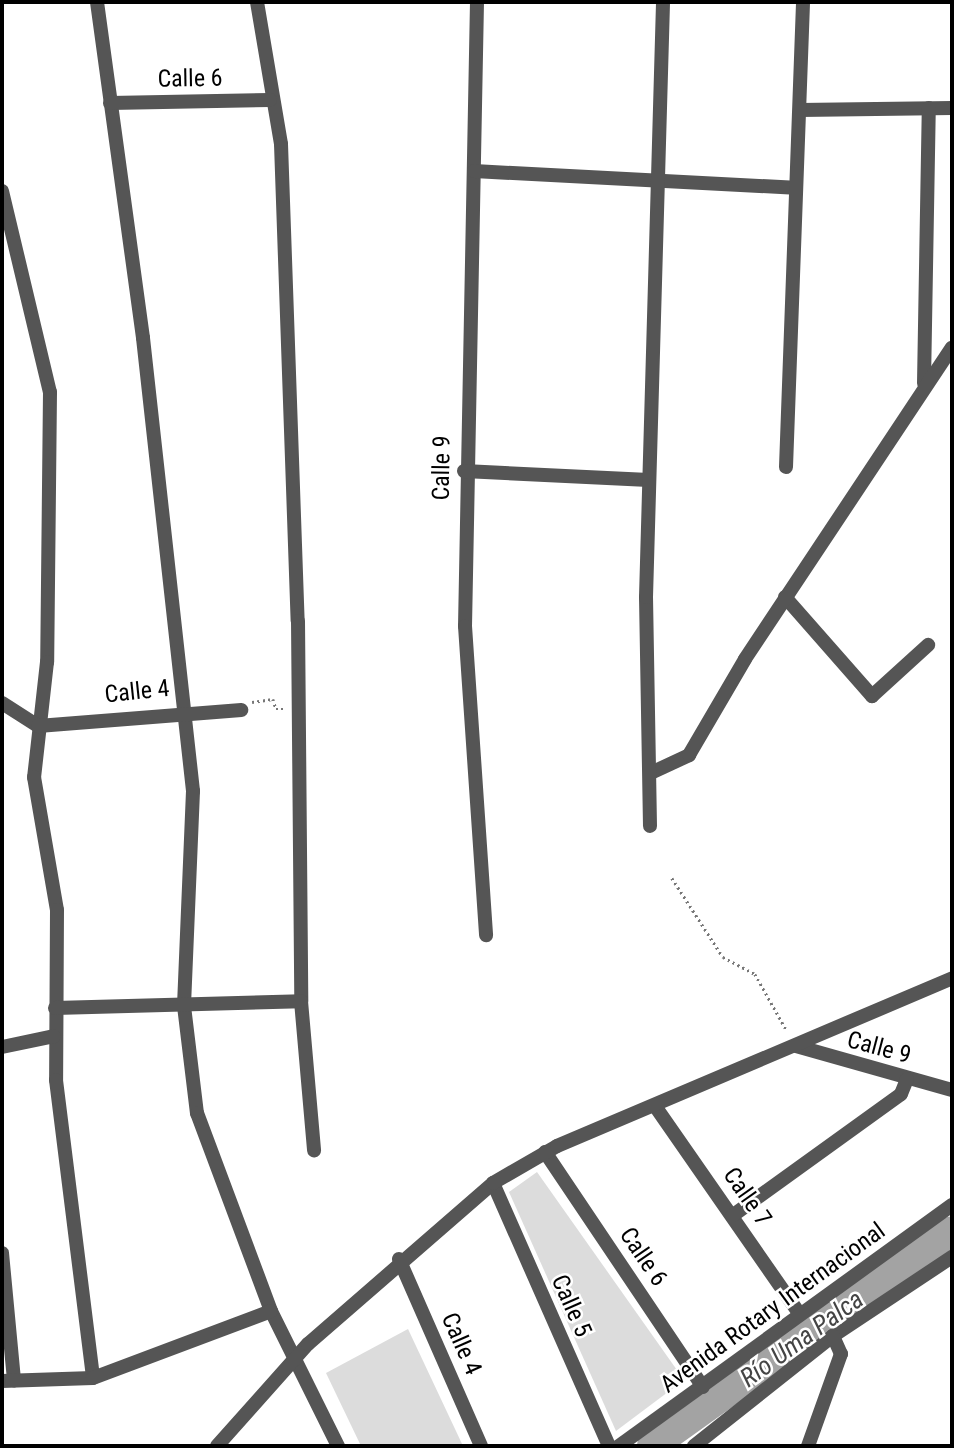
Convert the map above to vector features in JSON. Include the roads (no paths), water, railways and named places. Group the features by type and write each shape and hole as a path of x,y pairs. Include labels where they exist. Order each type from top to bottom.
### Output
{"street":[{"path":"97,2 143,338 181,710 193,791 184,1006 197,1113 271,1311 338,1446"},
{"path":"257,2 270,100 281,144 299,710 301,1001 314,1150"},
{"name":"Calle 9","path":"477,2 464,471 465,626 486,935"},
{"path":"650,826 653,772 646,597 654,184 663,2"},
{"path":"786,467 803,2"},
{"name":"Calle 6","path":"110,103 270,100"},
{"path":"924,384 929,108"},
{"path":"800,110 952,108"},
{"path":"474,171 654,184 795,188"},
{"path":"2,191 7,239 50,392 47,662 34,777 57,910 54,1036 93,1378"},
{"path":"653,772 689,755 785,597 924,384 952,348"},
{"path":"464,471 649,480"},
{"path":"785,597 872,696 928,645"},
{"path":"2,703 38,726"},
{"name":"Calle 4","path":"38,726 181,710 241,710"},
{"path":"217,1446 296,1360 399,1259 493,1183 545,1152 952,978"},
{"path":"55,1008 301,1001"},
{"path":"2,1047 54,1036"},
{"name":"Calle 9","path":"796,1046 952,1090"},
{"path":"732,1216 901,1094 907,1079"},
{"name":"Calle 7","path":"655,1105 800,1315"},
{"name":"Calle 6","path":"545,1152 703,1387"},
{"name":"Calle 5","path":"493,1183 609,1446"},
{"name":"Avenida Rotary Internacional","path":"620,1446 952,1205"},
{"path":"2,1253 8,1380 93,1378 271,1311"},
{"path":"694,1446 833,1335 952,1257"},
{"name":"Calle 4","path":"399,1259 481,1446"},
{"path":"808,1446 841,1354 833,1335"}],"waterway":[{"name":"Río Uma Palca","path":"652,1446 952,1231"}]}
